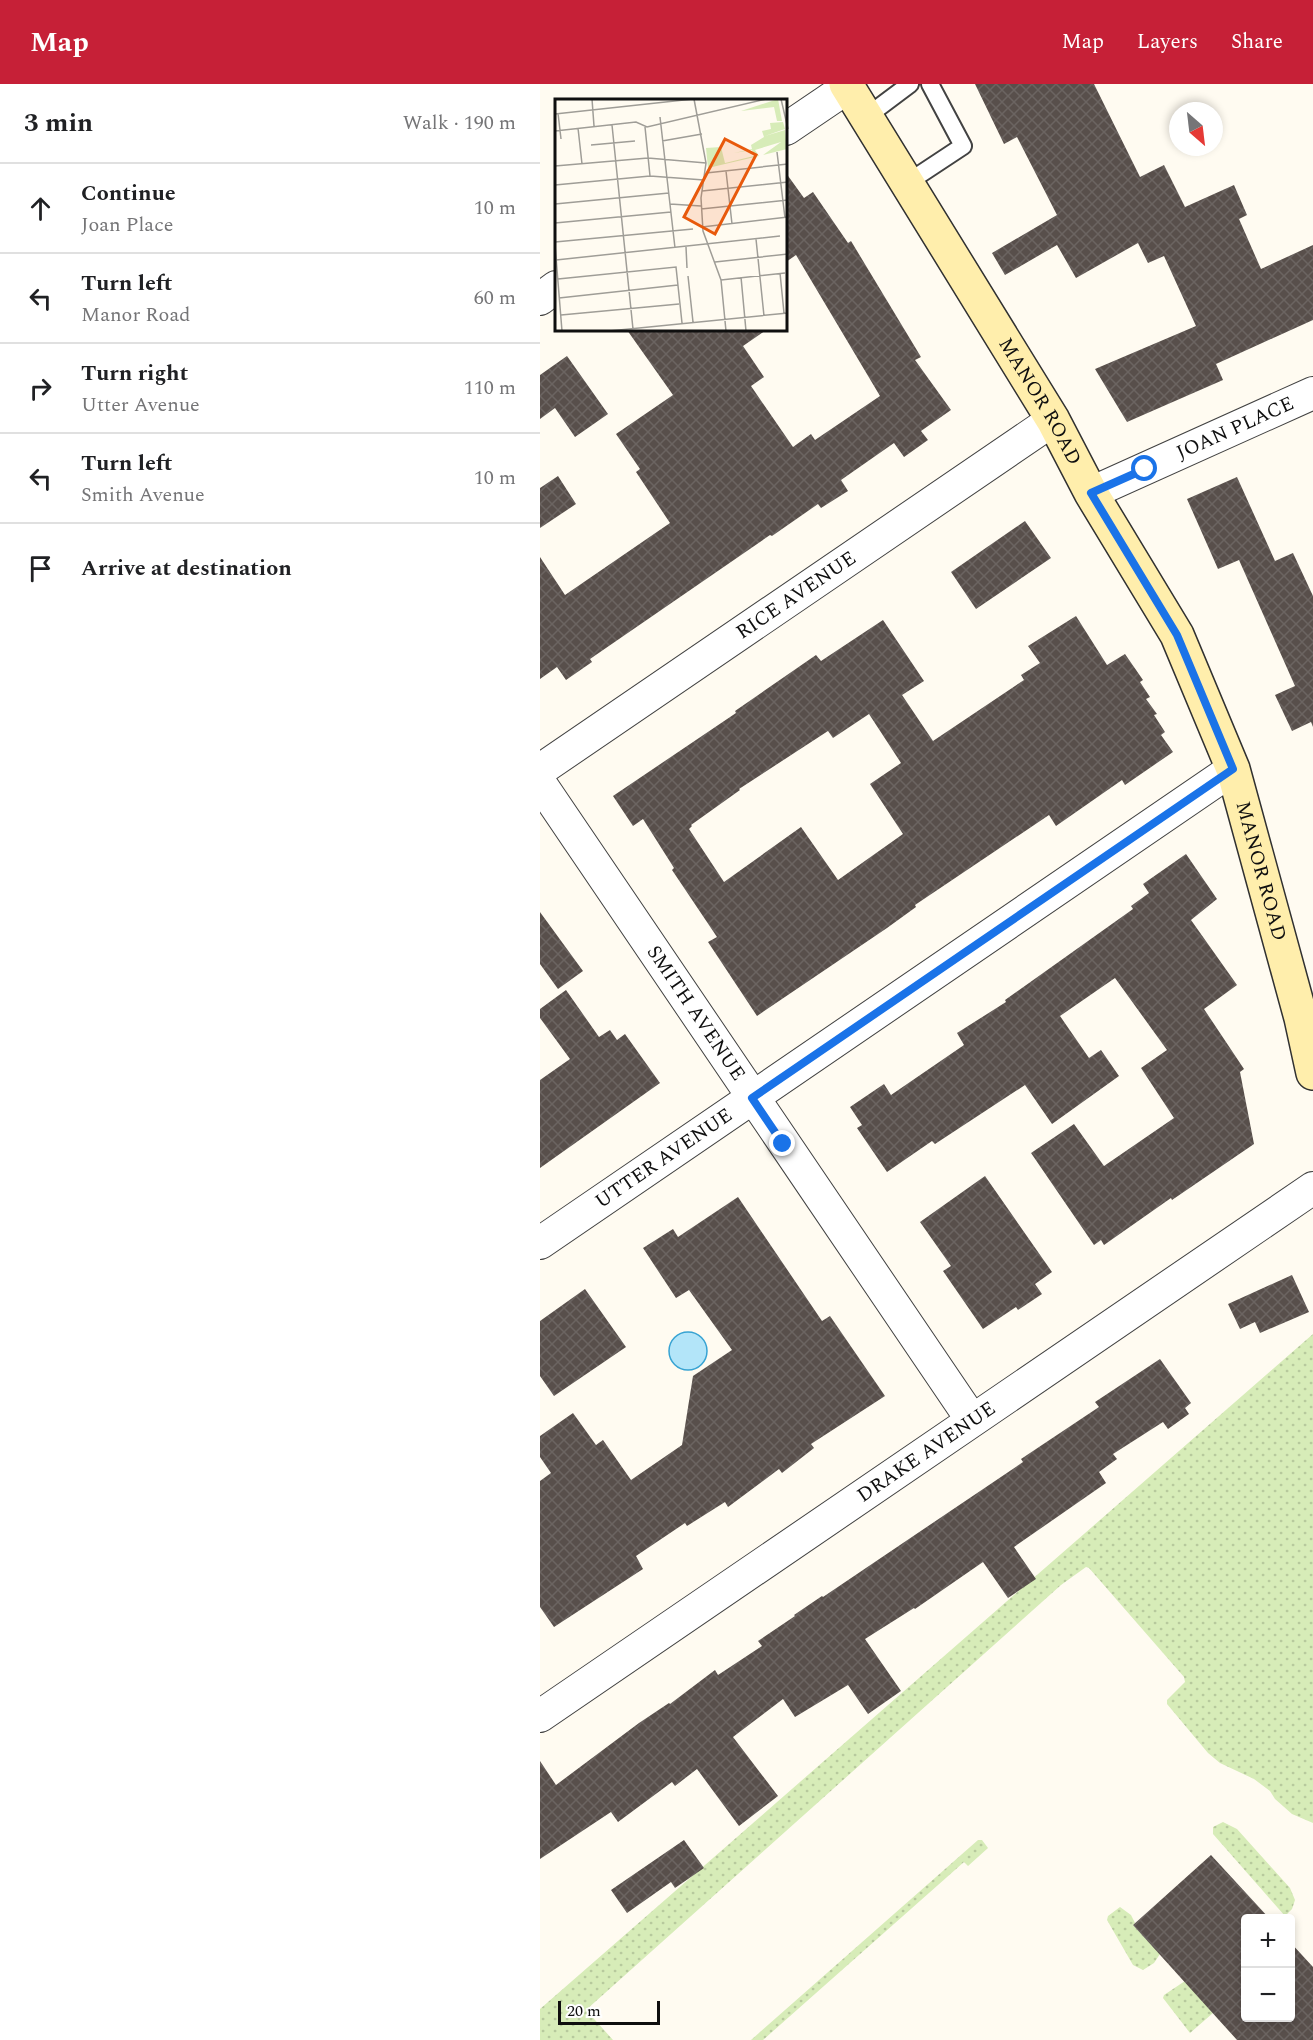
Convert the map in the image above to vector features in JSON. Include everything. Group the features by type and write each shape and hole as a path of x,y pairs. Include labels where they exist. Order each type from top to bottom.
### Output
{"street":[{"name":"MANOR ROAD","path":"847,85 1053,420 1091,493 1177,635 1233,769 1307,1015 1313,1074"},
{"path":"788,128 847,85"},
{"path":"540,298 555,288"},
{"name":"JOAN PLACE","path":"1091,493 1313,393"},
{"name":"RICE AVENUE","path":"540,770 1053,420"},
{"name":"UTTER AVENUE","path":"540,1244 1233,769"},
{"name":"SMITH AVENUE","path":"540,783 972,1420"},
{"name":"DRAKE AVENUE","path":"540,1716 1313,1188"}],"lane":[{"path":"866,117 910,84"},
{"path":"907,183 963,146 930,84"}],"green space":[{"path":"1313,1334 1313,1823 1292,1814 1275,1799 1270,1791 1254,1779 1220,1763 1208,1753 1167,1704 1167,1700 1185,1682 1184,1677 1086,1567 1061,1585 586,2010 613,2040 540,2040 540,2009"},
{"path":"1223,1822 1237,1829 1290,1888 1295,1900 1292,1909 1287,1914 1283,1914 1213,1834 1213,1827"},
{"path":"978,1840 982,1840 988,1848 968,1866 964,1862 763,2040 751,2040"},
{"path":"1120,1907 1131,1915 1135,1923 1133,1925 1160,1954 1154,1963 1143,1970 1133,1965 1107,1920 1108,1916"},
{"path":"1185,1981 1213,2013 1190,2033 1163,1998"}],"water":[{"path":"688,1332 701,1338 707,1351 701,1364 688,1370 675,1364 669,1351 675,1338"}],"building":[{"path":"975,84 1094,84 1140,177 1164,165 1185,207 1234,185 1247,215 1239,219 1261,269 1313,245 1313,320 1216,364 1223,380 1127,422 1095,369 1196,326 1164,256 1148,263 1138,243 1076,278 1057,245 1005,275 992,253 1057,215 1017,137 1004,144"},
{"path":"788,176 804,198 813,192 848,243 851,241 921,357 915,360 951,410 921,431 928,440 904,457 894,443 841,480 848,491 821,508 818,504 772,536 770,535 590,659 592,662 566,680 557,667 540,679 540,557 565,595 670,523 636,472 640,469 616,434 673,395 628,332 763,332 743,346 764,377 751,386 793,447 811,434 815,440 880,396 796,255 788,261"},
{"path":"567,356 608,414 575,437 555,408 540,419 540,375"},
{"path":"558,476 576,504 540,528 540,488"},
{"path":"1237,477 1275,561 1293,553 1313,596 1313,727 1311,722 1292,731 1275,695 1295,686 1239,560 1218,569 1187,499"},
{"path":"1025,521 1051,558 976,609 951,572"},
{"path":"1076,616 1107,665 1125,654 1143,680 1140,682 1150,697 1146,699 1157,714 1154,715 1165,732 1161,735 1173,752 1125,785 1122,780 1056,826 1049,815 915,905 916,907 887,928 757,1016 708,942 717,937 672,870 674,868 643,819 633,826 613,796 736,713 735,711 816,655 821,661 883,620 924,681 902,695 933,741 1024,680 1021,675 1040,663 1028,646","holes":["869,714 901,763 870,784 903,834 838,880 801,827 724,882 689,829 691,825 739,789 828,731 833,738"]},
{"path":"1186,854 1217,899 1191,920 1237,985 1204,1009 1244,1069 1240,1072 1254,1144 1104,1245 1101,1240 1094,1245 1031,1153 1074,1124 1104,1166 1174,1118 1141,1068 1167,1050 1115,978 1060,1016 1089,1058 1101,1050 1119,1076 1052,1124 1025,1085 935,1144 932,1141 887,1172 857,1128 862,1125 850,1107 884,1084 891,1095 964,1045 957,1033 1006,1002 1005,1000 1133,909 1131,906 1149,893 1143,884"},
{"path":"540,912 583,971 558,989 540,964"},
{"path":"566,990 599,1037 610,1030 617,1040 625,1034 660,1083 540,1168 540,1080 570,1059 540,1018 540,1009"},
{"path":"985,1176 1052,1272 1035,1284 1042,1294 1018,1310 1016,1307 983,1329 943,1271 951,1266 920,1222"},
{"path":"738,1197 822,1321 830,1316 885,1396 811,1444 814,1448 782,1473 779,1469 728,1507 725,1502 687,1526 685,1523 636,1556 643,1569 554,1627 540,1607 540,1481 551,1473 540,1457 540,1436 573,1413 596,1445 603,1440 631,1480 682,1445 693,1376 732,1350 689,1290 676,1298 643,1248 673,1229 678,1237"},
{"path":"1292,1275 1309,1312 1260,1333 1255,1322 1240,1329 1228,1304"},
{"path":"585,1289 626,1347 554,1396 540,1376 540,1321"},
{"path":"1160,1359 1191,1403 1185,1408 1189,1414 1168,1429 1163,1422 1113,1454 1117,1459 1099,1472 1106,1483 1014,1547 1036,1579 1008,1598 983,1562 915,1609 865,1639 901,1691 868,1714 848,1685 795,1717 783,1699 733,1737 778,1796 739,1826 697,1769 675,1786 672,1782 618,1822 611,1812 540,1859 540,1761 556,1785 715,1670 718,1675 762,1646 758,1641 794,1615 1023,1462 1021,1459 1099,1407 1095,1402"},
{"path":"684,1840 704,1868 675,1888 671,1882 627,1913 611,1890"},
{"path":"1211,1855 1265,1914 1241,1914 1241,2022 1295,2022 1295,1947 1313,1967 1313,2040 1237,2040 1133,1925"}],"route":[{"path":"783,1144 752,1098 1233,769 1177,635 1091,493 1145,469"}]}
